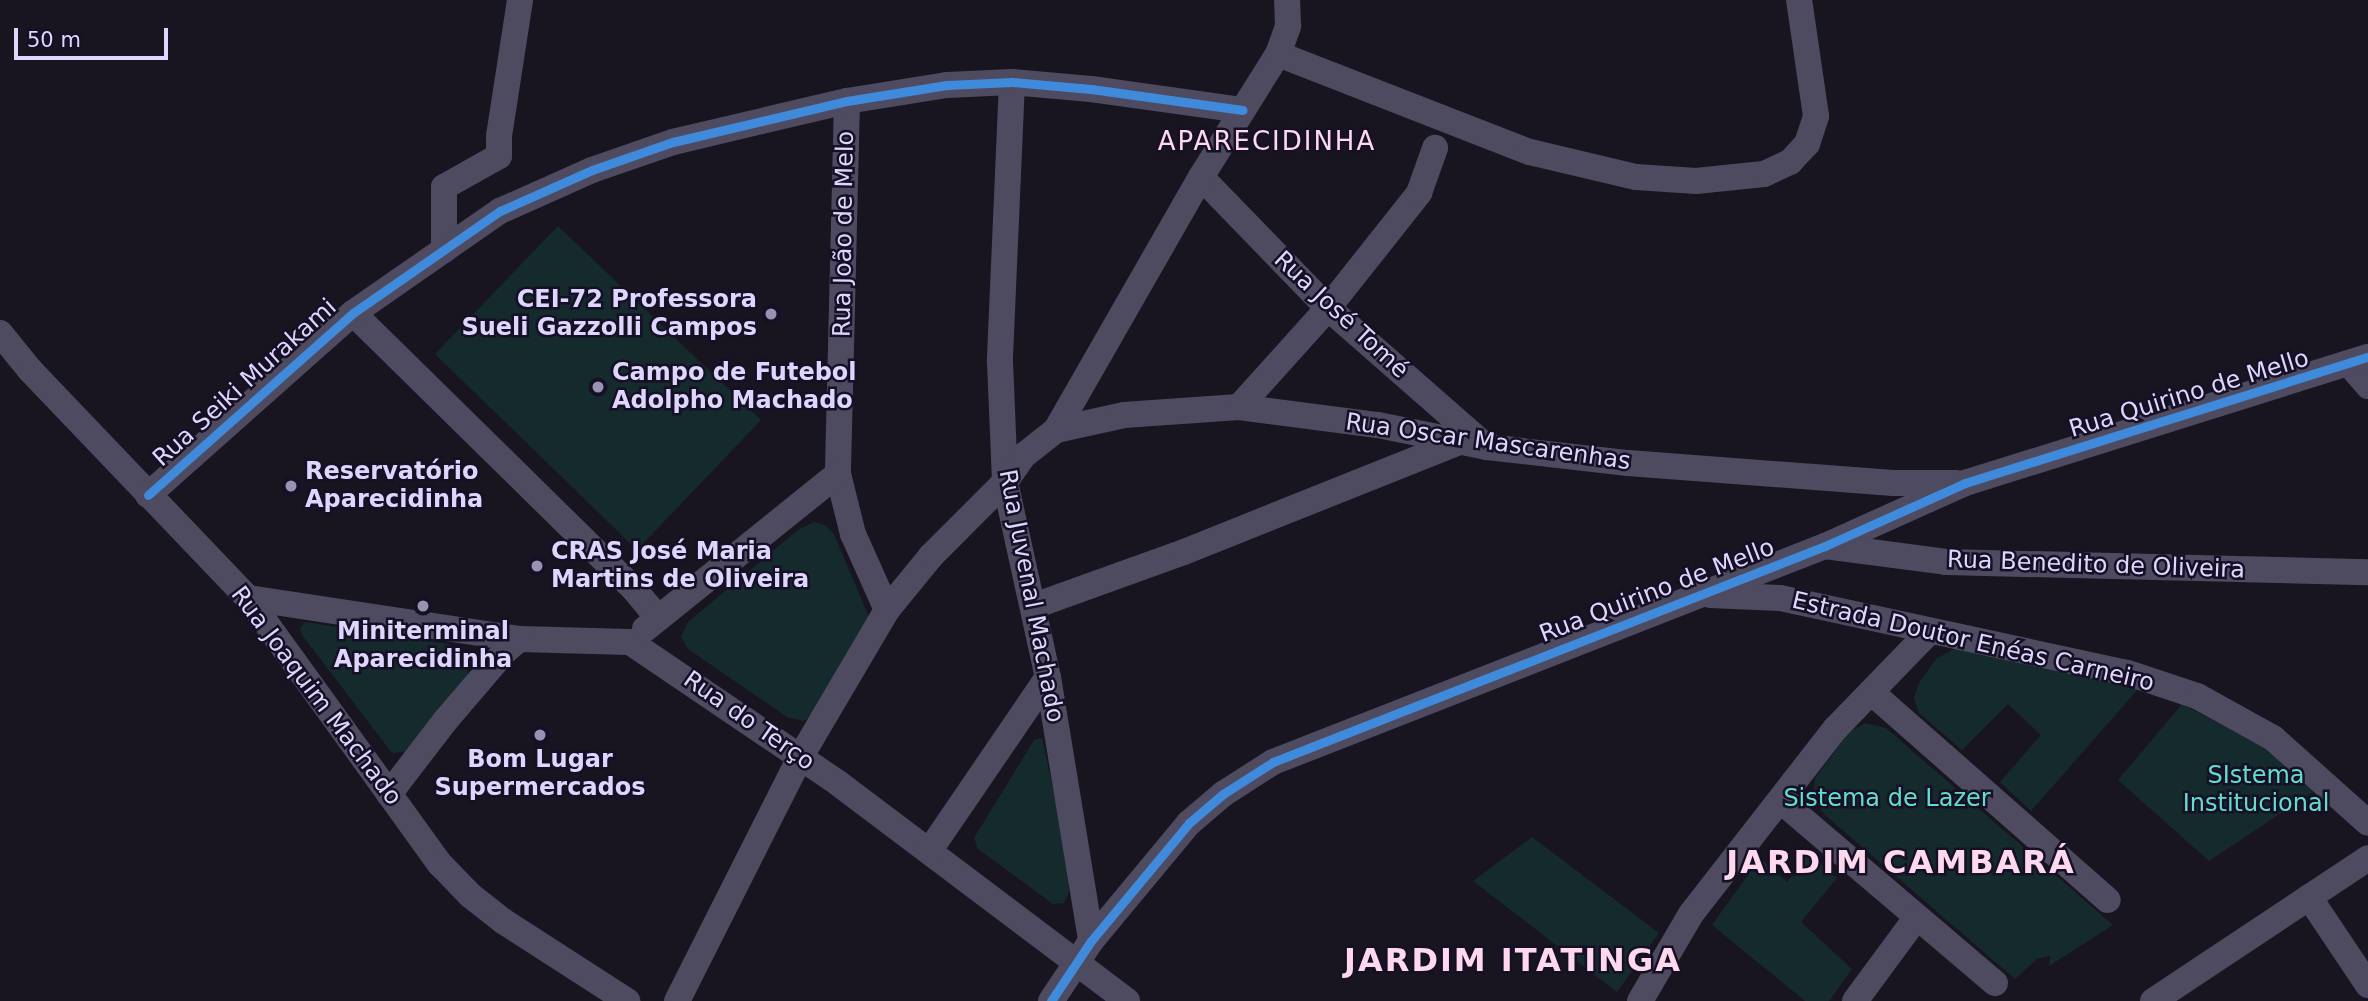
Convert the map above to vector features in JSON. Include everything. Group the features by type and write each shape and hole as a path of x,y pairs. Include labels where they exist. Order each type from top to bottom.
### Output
{"street":[{"path":"443,250 444,187 499,156 499,136 520,0"},
{"path":"677,1001 801,756 887,610 931,556 1005,482 1023,456 1056,430 1201,177 1278,54 1288,26 1287,0"},
{"path":"1278,54 1530,152 1636,177 1696,181 1764,174 1790,162 1807,144 1816,116 1799,0"},
{"name":"Rua Seiki Murakami","path":"148,495 353,313 500,211 592,170 673,142 847,101 947,85 1012,82 1091,89 1243,110"},
{"name":"Rua Juvenal Machado","path":"1012,82 1000,362 1005,482 1048,677 1084,951"},
{"name":"Rua João de Melo","path":"847,101 838,474 853,534 887,610"},
{"path":"1239,407 1328,308 1419,193 1436,148"},
{"name":"Rua José Tomé","path":"1201,177 1328,308 1487,447"},
{"path":"353,313 632,588 657,617"},
{"name":"Rua Joaquim Machado","path":"0,333 30,370 248,598 440,864 470,895 503,921 626,1001"},
{"path":"2359,361 2368,386"},
{"name":"Rua Quirino de Mello","path":"1051,1001 1084,951 1189,823 1223,794 1273,762 1825,546 1965,483 2359,361"},
{"name":"Rua Oscar Mascarenhas","path":"1056,430 1124,415 1239,407 1378,425 1487,447 1750,474 1893,483 1965,483"},
{"path":"1034,606 1184,552 1459,442"},
{"path":"248,598 519,639 630,642 657,617 838,474"},
{"name":"Rua Benedito de Oliveira","path":"1825,546 1946,562 2368,572"},
{"name":"Estrada Doutor Enéas Carneiro","path":"1701,594 1780,598 2129,674 2197,696 2273,738 2368,823"},
{"path":"289,653 288,629 306,605"},
{"path":"1640,1001 1691,914 1836,728 1930,631"},
{"path":"389,794 445,721 503,653 519,639"},
{"name":"Rua do Terço","path":"630,642 801,756 930,850 1084,951 1127,1001"},
{"path":"930,850 1048,677"},
{"path":"1871,692 2108,900"},
{"path":"1781,801 1995,983"},
{"path":"2166,998 2368,858"},
{"path":"2309,897 2368,985"},
{"path":"1855,1001 1917,917"}],"green space":[{"name":"Campo de Futebol Adolpho Machado","path":"558,226 761,420 637,550 435,354"},
{"path":"814,522 825,525 834,534 869,617 816,713 803,721 787,717 688,649 681,637 688,622 798,530"},
{"path":"305,622 448,644 463,655 468,672 466,681 409,751 392,753 302,635 300,628"},
{"path":"1959,646 2139,688 2031,811 2000,782 2041,735 2008,704 1962,750 1919,713 1914,698 1919,683 1936,659"},
{"name":"SIstema Institucional","path":"2182,704 2267,749 2313,792 2209,861 2118,780"},
{"name":"Sistema de Lazer","path":"1866,723 1886,728 2113,925 2049,966 2050,956 2037,959 2015,979 1825,815 1813,797 1815,778 1849,732"},
{"path":"1042,738 1067,853 1069,892 1064,903 1053,904 978,849 974,838 1034,740"},
{"path":"1532,837 1659,933 1617,992 1473,881"},
{"path":"1809,853 1837,878 1801,922 1852,969 1829,1001 1805,1001 1712,925 1760,858 1787,882"}],"cycle path":[{"path":"148,495 353,313 500,211 592,170 673,142 847,101 947,85 1012,82 1091,89 1243,110"},
{"path":"1051,1001 1091,941 1189,823 1223,794 1273,762 1825,546 1965,483 2368,357"}],"place":[{"name":"CEI-72 Professora Sueli Gazzolli Campos","path":"771,314"},
{"name":"Campo de Futebol Adolpho Machado","path":"598,387"},
{"name":"Reservatório Aparecidinha","path":"291,486"},
{"name":"CRAS José Maria Martins de Oliveira","path":"537,566"},
{"name":"Miniterminal Aparecidinha","path":"423,606"},
{"name":"Bom Lugar Supermercados","path":"540,735"}],"district":[{"name":"APARECIDINHA","path":"1267,142"},
{"name":"JARDIM CAMBARÁ","path":"1901,862"},
{"name":"JARDIM ITATINGA","path":"1513,960"}]}
